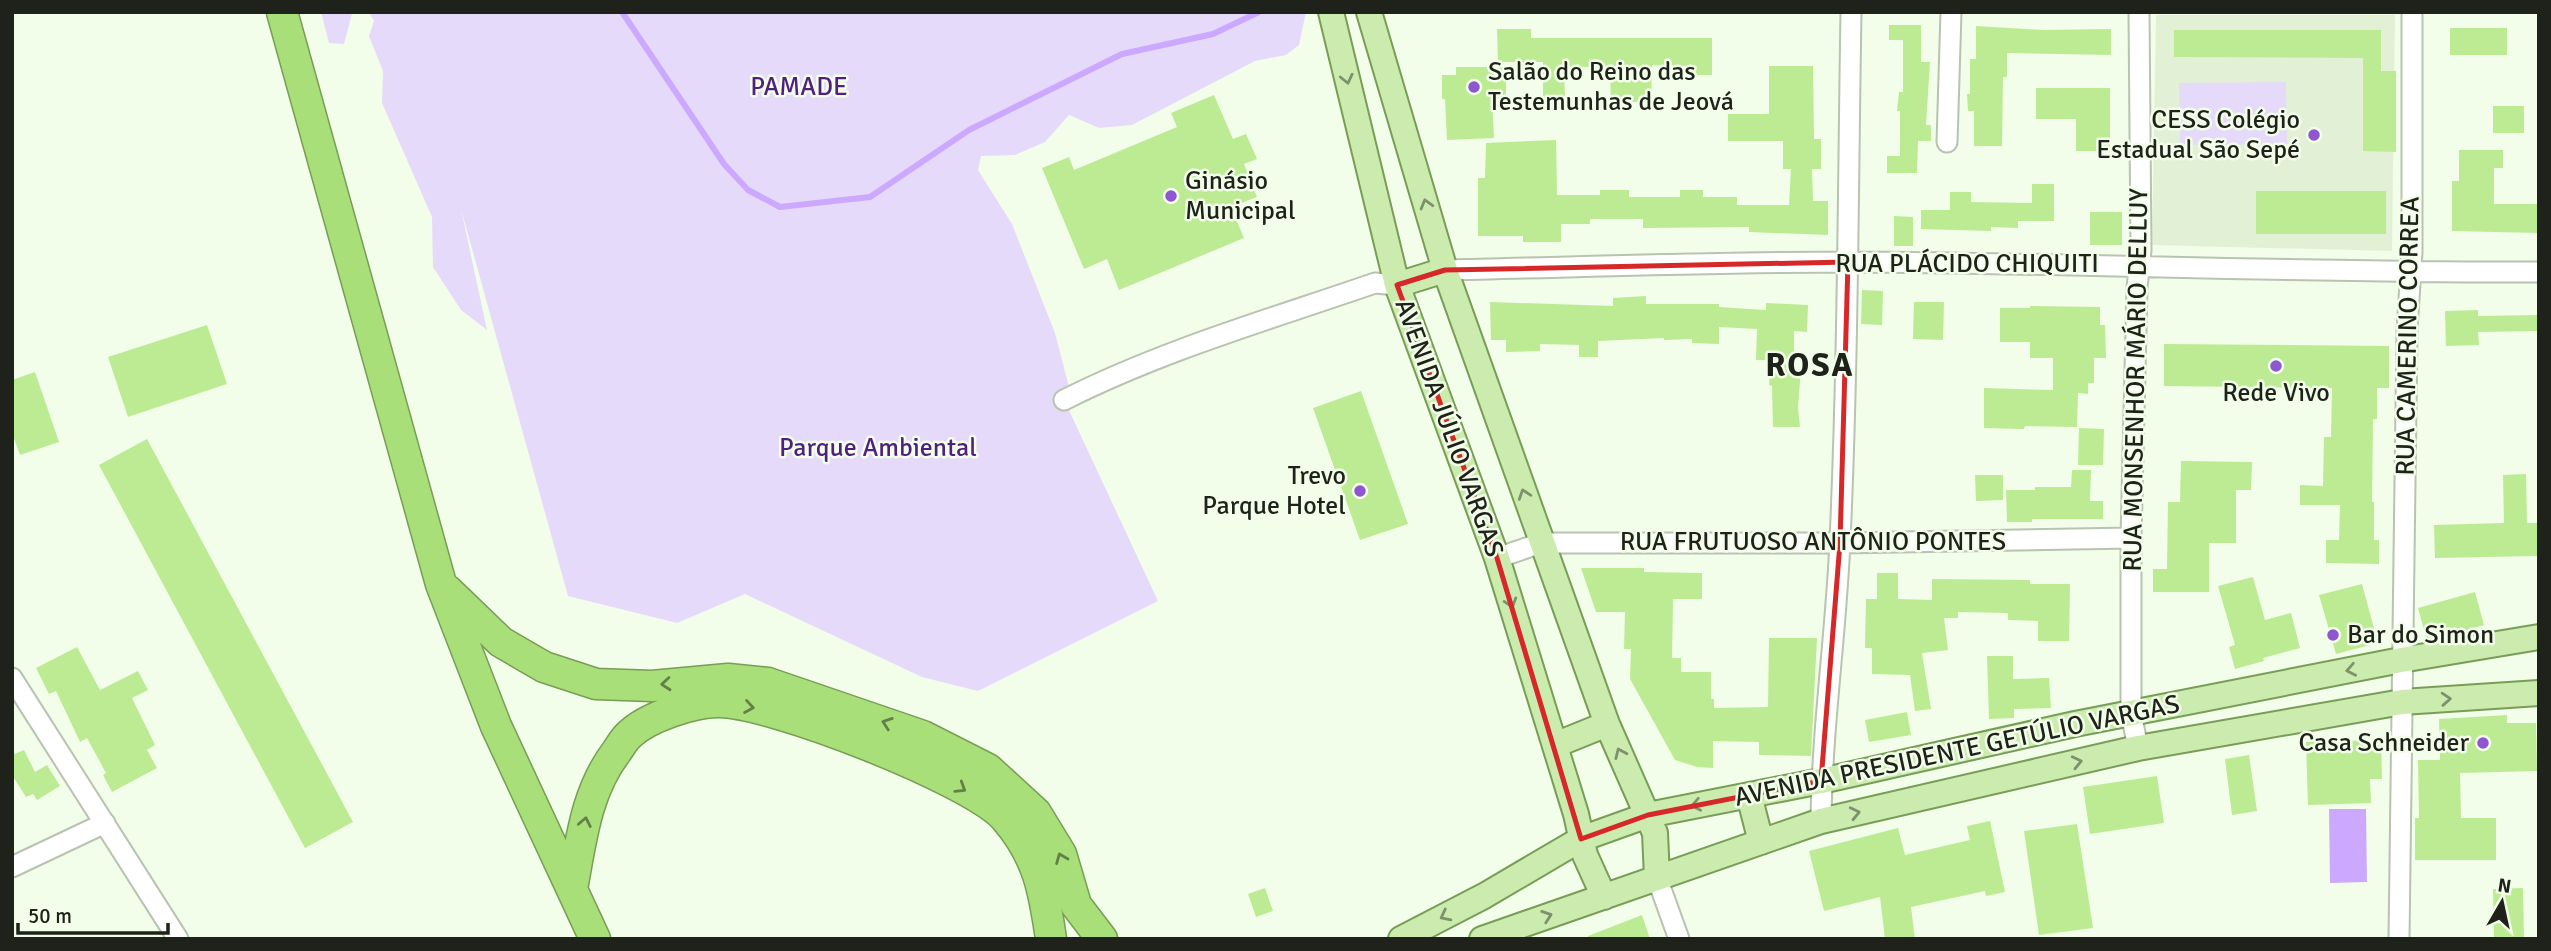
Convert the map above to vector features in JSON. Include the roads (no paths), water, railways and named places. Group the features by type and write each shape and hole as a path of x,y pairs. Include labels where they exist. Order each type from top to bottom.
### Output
{"highway":[{"path":"282,12 441,584 496,726 595,939"},
{"path":"441,584 501,642 544,667 596,684 652,685 728,679 768,682 923,736 988,769 1036,813 1061,854 1076,905 1078,939"},
{"path":"572,890 587,809 602,770 616,751 630,733 671,711 718,702 770,710 821,728 955,783 1003,816 1030,852 1044,892 1051,939"},
{"path":"1076,905 1102,939"}],"main road":[{"name":"AVENIDA JÚLIO VARGAS","path":"1369,12 1445,270 1607,724 1656,833 1657,878"},
{"name":"AVENIDA JÚLIO VARGAS","path":"1339,13 1397,285 1497,558 1555,744 1581,839 1604,897"},
{"name":"RUA PLÁCIDO CHIQUITI","path":"1397,285 1445,270"},
{"name":"AVENIDA PRESIDENTE GETÚLIO VARGAS","path":"1401,939 1484,897 1581,839 1648,815 1821,781 2131,713 2401,660 2539,637"},
{"name":"AVENIDA PRESIDENTE GETÚLIO VARGAS","path":"1489,936 1821,821 2138,748 2402,702 2539,693"},
{"path":"1555,744 1607,724"},
{"path":"1749,795 1760,842"},
{"path":"1484,897 1489,936"}],"street":[{"path":"1821,821 1821,781 1840,543 1848,262 1851,12"},
{"path":"1947,142 1951,12"},
{"name":"RUA MONSENHOR MÁRIO DELLUY","path":"2138,748 2131,713 2131,538 2138,266 2141,250 2139,12"},
{"name":"RUA CAMERINO CORREA","path":"2399,939 2401,660 2409,272 2412,252 2412,12"},
{"name":"RUA PLÁCIDO CHIQUITI","path":"1445,270 1848,262 2539,272"},
{"path":"1064,400 1117,374 1239,330 1376,283 1397,285"},
{"name":"RUA FRUTUOSO ANTÔNIO PONTES","path":"1497,558 1541,543 1840,543 2131,538"},
{"path":"12,678 178,939"},
{"path":"12,867 105,823"},
{"path":"1657,878 1679,939"}],"waterway":[{"path":"622,12 724,164 748,190 780,207 870,197 969,130 1122,54 1213,34 1259,12"}],"place":[{"name":"Salão do Reino das Testemunhas de Jeová","path":"1474,87"},
{"name":"CESS Colégio Estadual São Sepé","path":"2314,135"},
{"name":"Ginásio Municipal","path":"1171,196"},
{"name":"Rede Vivo","path":"2276,366"},
{"name":"Trevo Parque Hotel","path":"1360,491"},
{"name":"Bar do Simon","path":"2333,635"},
{"name":"Casa Schneider","path":"2483,743"}],"district":[{"name":"ROSA","path":"1810,365"}],"park label":[{"name":"PAMADE","path":"799,87"},
{"name":"Parque Ambiental","path":"878,448"}]}
